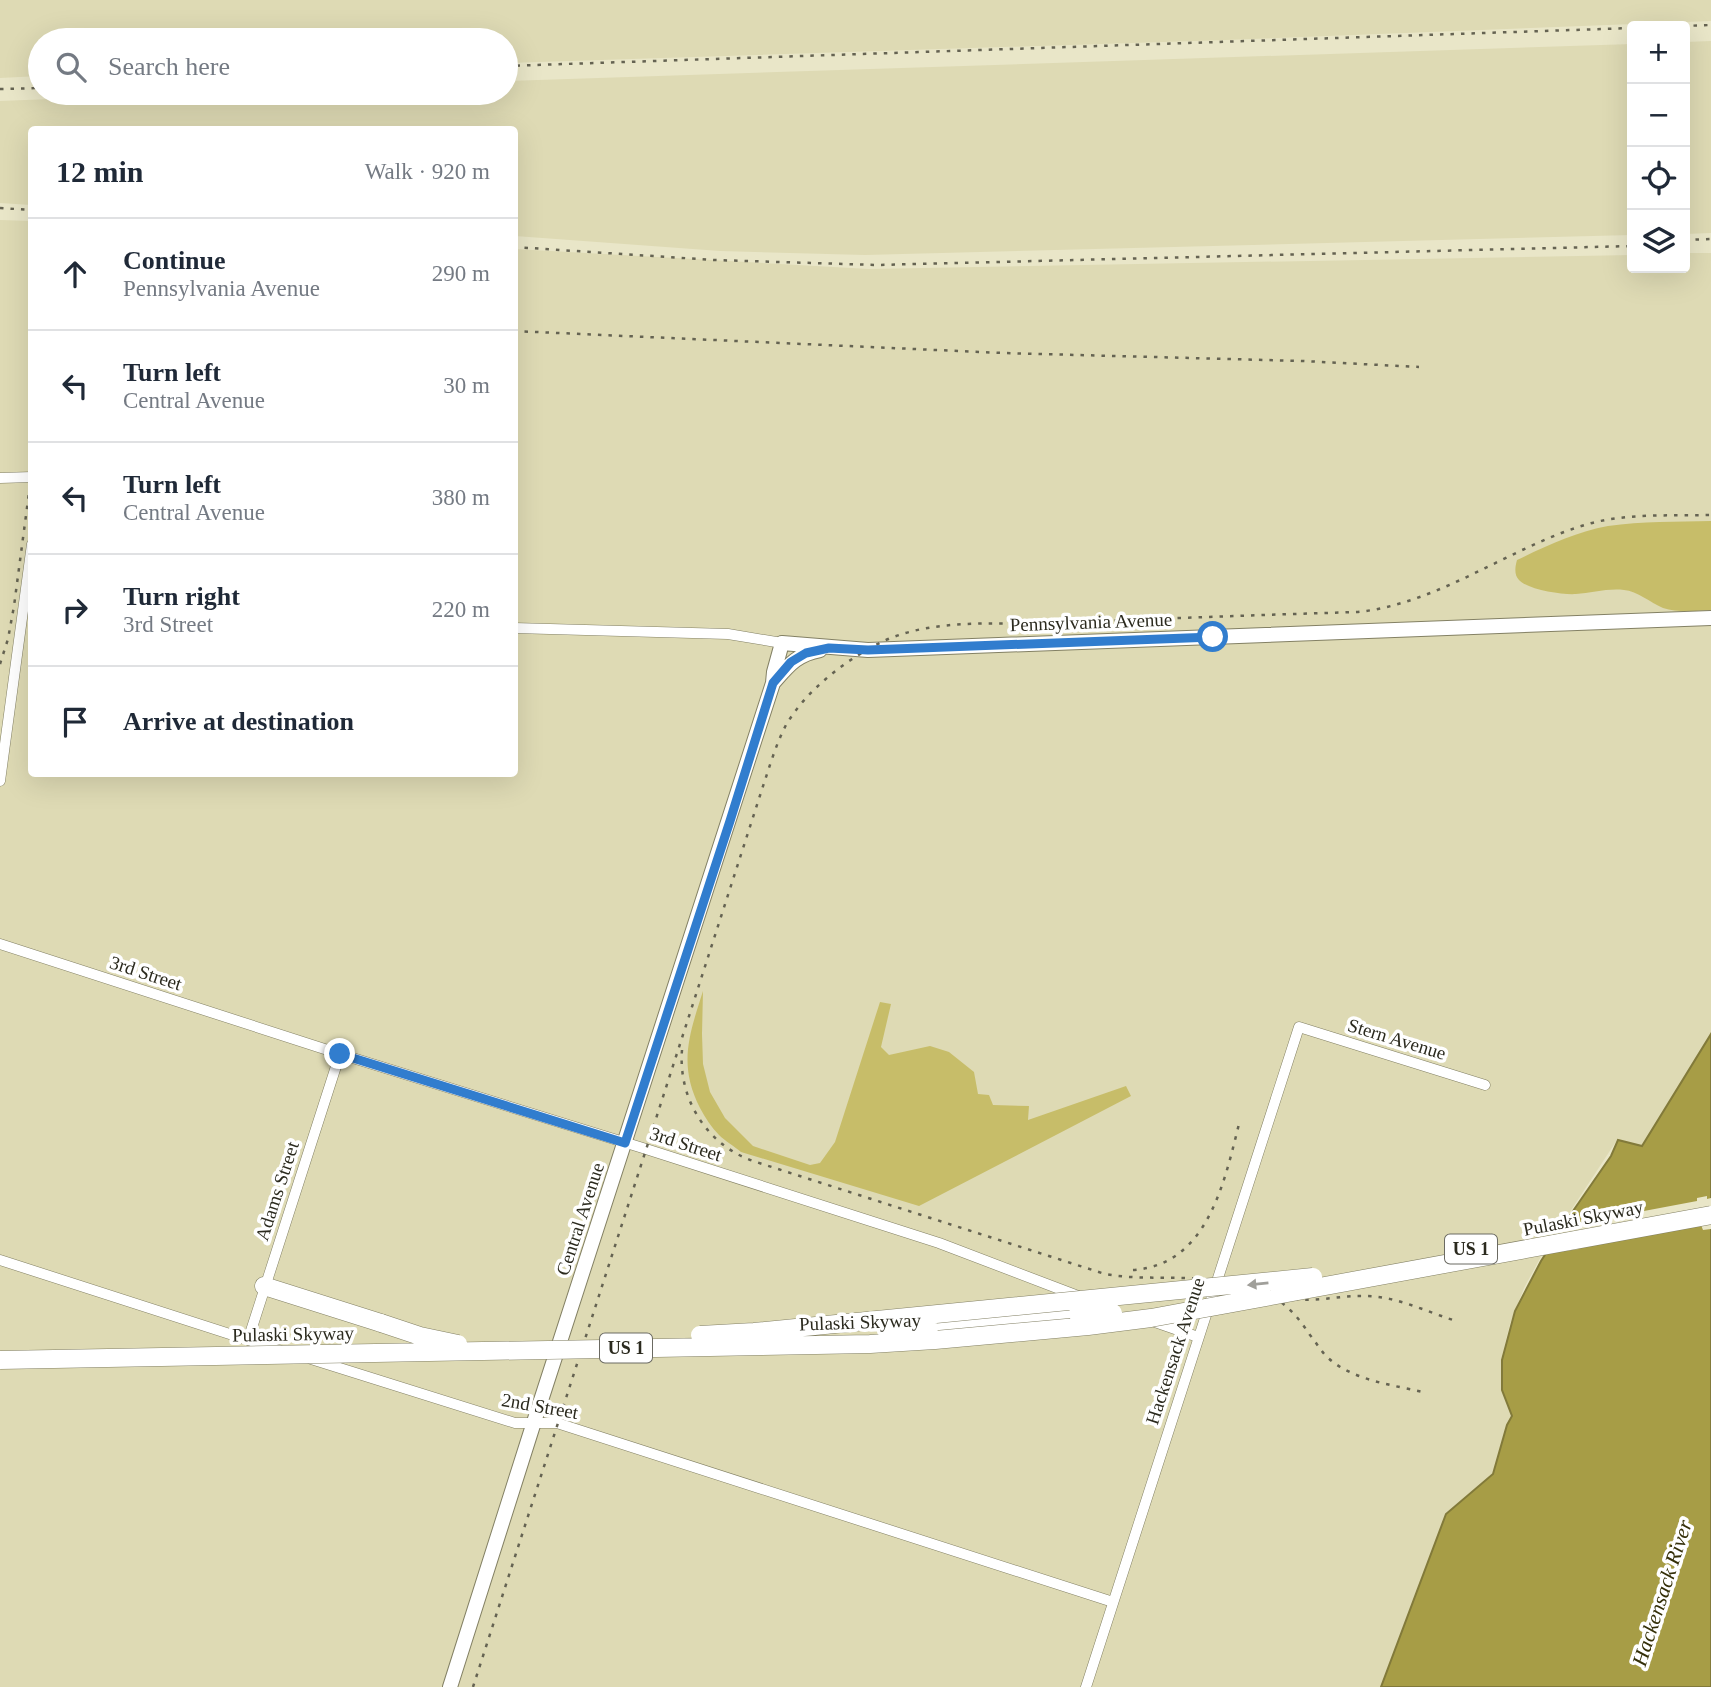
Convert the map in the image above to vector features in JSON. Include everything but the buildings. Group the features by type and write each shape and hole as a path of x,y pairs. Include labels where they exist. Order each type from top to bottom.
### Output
{"highway":[{"name":"Pulaski Skyway","path":"0,1351 648,1338 723,1334 1313,1278 1711,1204"},
{"name":"Pulaski Skyway","path":"0,1360 899,1343 1151,1318 1711,1216"},
{"path":"264,1286 420,1336 446,1342 488,1346 772,1338 929,1328 1078,1314 1177,1300 1230,1286"},
{"path":"1078,1314 1149,1311 1249,1301"}],"main road":[{"name":"Pennsylvania Avenue","path":"782,643 868,650 1711,618"},
{"name":"Central Avenue","path":"450,1687 730,821 773,683 782,643"},
{"name":"Central Avenue","path":"773,683 791,662 829,648"}],"street":[{"path":"0,478 28,477"},
{"path":"0,781 27,616"},
{"name":"Pennsylvania Avenue","path":"518,628 728,634 782,643"},
{"name":"3rd Street","path":"0,944 939,1243 1083,1298 1198,1337"},
{"name":"Stern Avenue","path":"1299,1027 1485,1085"},
{"name":"Hackensack Avenue","path":"1086,1687 1299,1027"},
{"name":"Adams Street","path":"248,1340 340,1054"},
{"name":"2nd Street","path":"0,1260 515,1423 557,1423 1113,1602"}],"shaded area":[{"path":"0,0 1711,0 1711,21 1627,21 1627,24 1225,40 518,63 518,28 28,28 28,77 0,78"},
{"path":"1711,41 1711,233 1690,234 1690,42"},
{"path":"1627,44 1627,235 865,255 720,251 518,236 518,126 28,126 28,205 0,203 0,101 28,100 28,105 518,105 518,81"},
{"path":"0,220 28,221 28,777 518,777 518,249 869,269 1627,255 1627,273 1690,273 1690,253 1711,253 1711,1034 1642,1147 1617,1140 1543,1253 1524,1288 1510,1324 1501,1360 1502,1390 1513,1416 1507,1425 1492,1476 1448,1513 1381,1687 0,1687"},
{"path":"1711,521 1711,610 1669,610 1624,590 1555,593 1530,587 1516,576 1517,560 1584,532 1634,523"},
{"path":"703,991 703,1064 710,1092 725,1118 753,1146 810,1165 820,1163 835,1142 880,1002 891,1004 881,1047 889,1055 930,1046 949,1052 974,1072 978,1094 989,1095 993,1105 1029,1106 1028,1120 1126,1086 1131,1096 919,1206 741,1152 719,1135 700,1108 689,1078 690,1036"}],"water":[{"name":"Hackensack River","path":"1711,1034 1711,1687 1381,1687 1446,1514 1493,1474 1512,1416 1502,1390 1502,1360 1515,1311 1541,1261 1611,1156 1618,1140 1642,1146"}],"pier":[{"path":"1707,1196 1707,1199 1711,1198 1711,1229 1703,1230 1701,1225 1542,1254 1559,1227 1565,1225 1564,1219 1573,1217 1575,1224 1697,1201 1697,1198"}],"railway":[{"path":"1690,26 1711,25"},
{"path":"518,66 1627,28"},
{"path":"0,89 28,88"},
{"path":"0,208 28,210"},
{"path":"1690,240 1711,239"},
{"path":"518,247 714,260 877,265 1627,246"},
{"path":"518,331 1003,353 1419,367"},
{"path":"0,664 14,606 28,500"},
{"path":"473,1687 772,759 786,725 817,687 872,647 905,633 926,628 967,624 1358,612 1418,598 1530,546 1588,524 1634,517 1711,515"},
{"path":"682,1050 685,1086 699,1118 722,1144 753,1161 1105,1274 1213,1280 1296,1299 1376,1297 1399,1301 1453,1320"},
{"path":"1133,1270 1159,1265 1180,1253 1196,1236 1220,1192 1240,1120"},
{"path":"1273,1297 1294,1314 1337,1365 1361,1377 1427,1393"}],"route":[{"path":"340,1054 625,1143 773,683 791,662 806,653 829,648 868,650 1213,637"}]}
